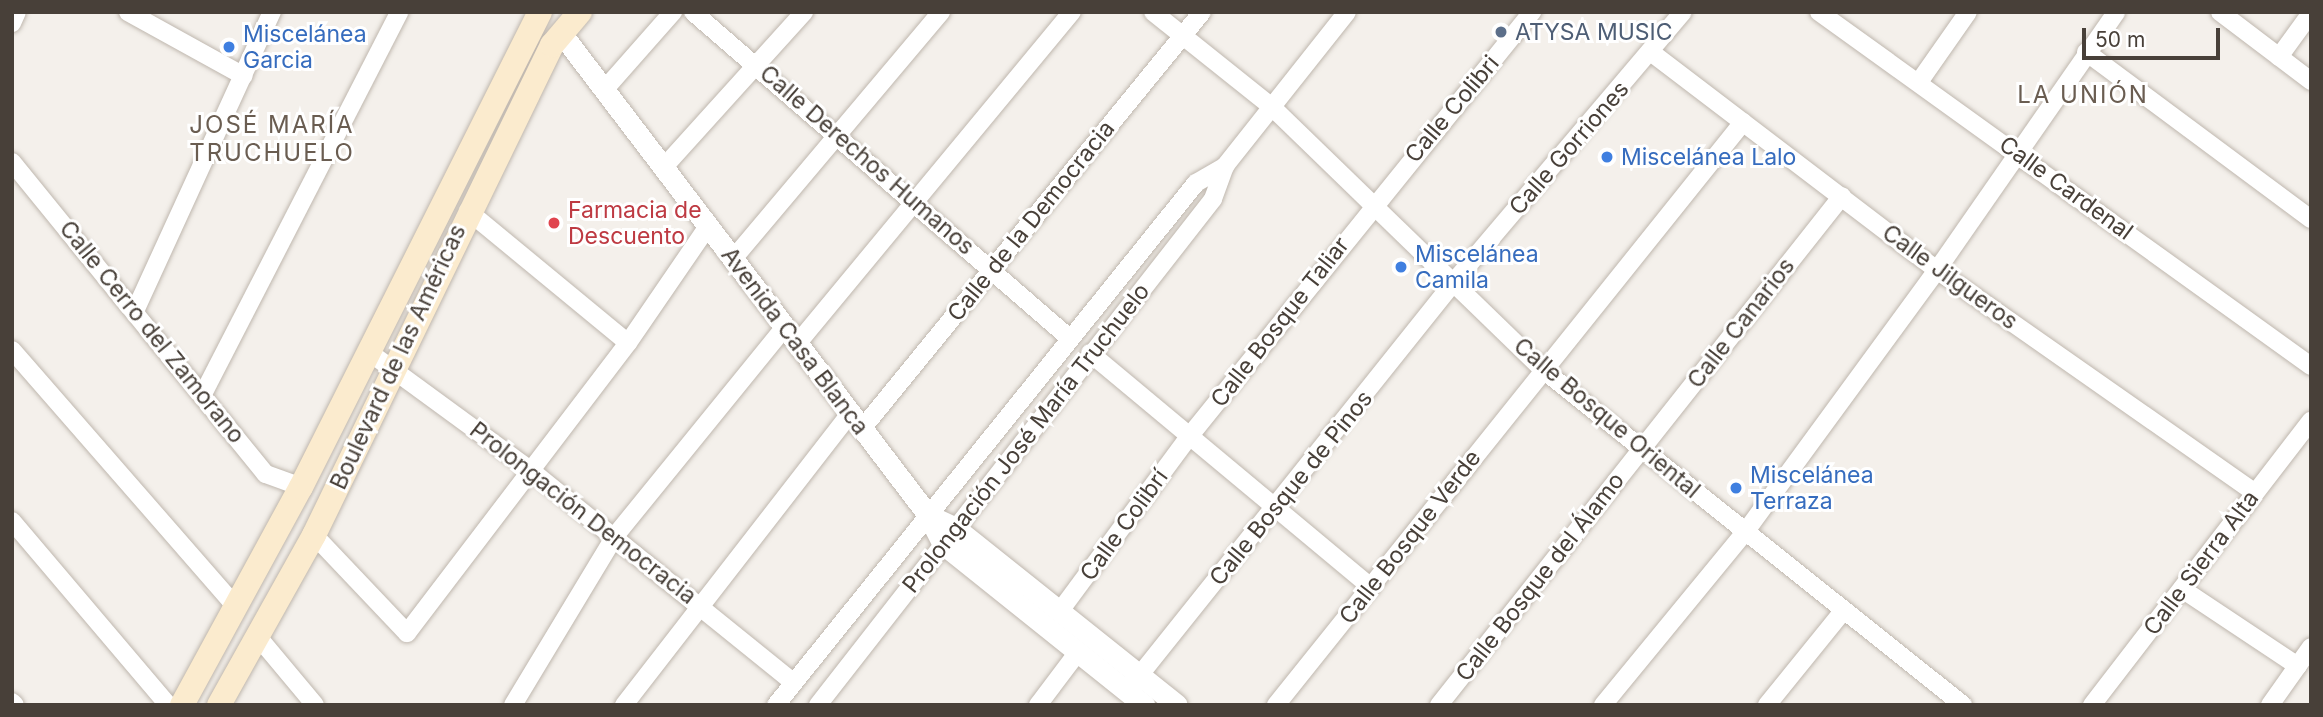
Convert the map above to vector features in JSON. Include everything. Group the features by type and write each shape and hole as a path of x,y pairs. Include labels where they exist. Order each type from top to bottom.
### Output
{"main road":[{"name":"Boulevard de las Américas","path":"219,705 259,638 314,535 467,211 561,33 580,12"},
{"name":"Boulevard de las Américas","path":"183,705 301,487 533,15"},
{"path":"533,15 561,33"}],"street":[{"path":"12,23 17,12"},
{"path":"135,311 272,12"},
{"path":"202,396 399,12"},
{"path":"606,89 673,12"},
{"name":"Calle Derechos Humanos","path":"693,12 839,135 1070,338"},
{"path":"664,167 804,12"},
{"path":"733,259 942,12"},
{"path":"513,705 615,536 791,336 917,205 1072,12"},
{"name":"Calle Bosque Oriental","path":"1153,12 1272,107 1542,369 1844,610 1941,698 1963,705"},
{"name":"Calle de la Democracia","path":"624,705 702,606 855,422 992,269 1202,12"},
{"name":"Prolongación José María Truchuelo","path":"818,705 1090,353 1213,199 1225,166 1347,12"},
{"name":"Calle Colibri","path":"1372,206 1532,12"},
{"name":"Calle Gorriones","path":"1453,283 1652,53 1684,12"},
{"path":"1919,82 1968,12"},
{"path":"1603,705 1746,531 1937,270 2017,151 2116,12"},
{"path":"2220,12 2311,81"},
{"path":"2279,57 2311,13"},
{"path":"134,14 244,76"},
{"name":"Calle Cardenal","path":"1824,14 2311,366"},
{"name":"Avenida Casa Blanca","path":"561,33 606,89 855,422 928,515 949,536"},
{"path":"2086,52 2311,219"},
{"name":"Calle Jilgueros","path":"1652,53 1937,270 2255,493"},
{"name":"Calle Bosque Verde","path":"1276,705 1542,369 1743,122"},
{"name":"Calle Cerro del Zamorano","path":"12,162 266,474 301,487"},
{"name":"Prolongación José María Truchuelo","path":"776,705 792,681 1196,183 1225,166"},
{"name":"Calle Canarios","path":"1641,450 1842,196"},
{"name":"Calle Bosque Taliar","path":"1188,438 1372,206"},
{"path":"467,211 628,344"},
{"path":"314,535 407,634 529,469 628,344 708,226"},
{"name":"Calle Bosque de Pinos","path":"1137,690 1274,510 1453,283"},
{"path":"12,350 236,607"},
{"name":"Prolongación Democracia","path":"369,352 394,367 529,469 792,681"},
{"path":"1090,353 1274,510 1371,587"},
{"name":"Calle Sierra Alta","path":"2092,705 2311,421"},
{"name":"Calle Colibrí","path":"1060,611 1188,438"},
{"name":"Calle Bosque del Álamo","path":"1439,705 1641,450"},
{"path":"12,521 168,705"},
{"path":"949,536 1060,611 1137,690"},
{"path":"949,536 1078,652 1137,690 1177,705"},
{"path":"2182,589 2298,666"},
{"path":"1768,705 1844,610"},
{"path":"259,638 315,705"},
{"path":"2270,705 2311,647"},
{"path":"1038,705 1078,652"}],"place":[{"name":"ATYSA MUSIC","path":"1501,32"},
{"name":"Miscelánea Garcia","path":"229,47"},
{"name":"Miscelánea Lalo","path":"1607,157"},
{"name":"Farmacia de Descuento","path":"554,223"},
{"name":"Miscelánea Camila","path":"1401,267"},
{"name":"Miscelánea Terraza","path":"1736,488"}],"district":[{"name":"LA UNIÓN","path":"2083,95"},
{"name":"JOSÉ MARÍA TRUCHUELO","path":"272,139"}]}
